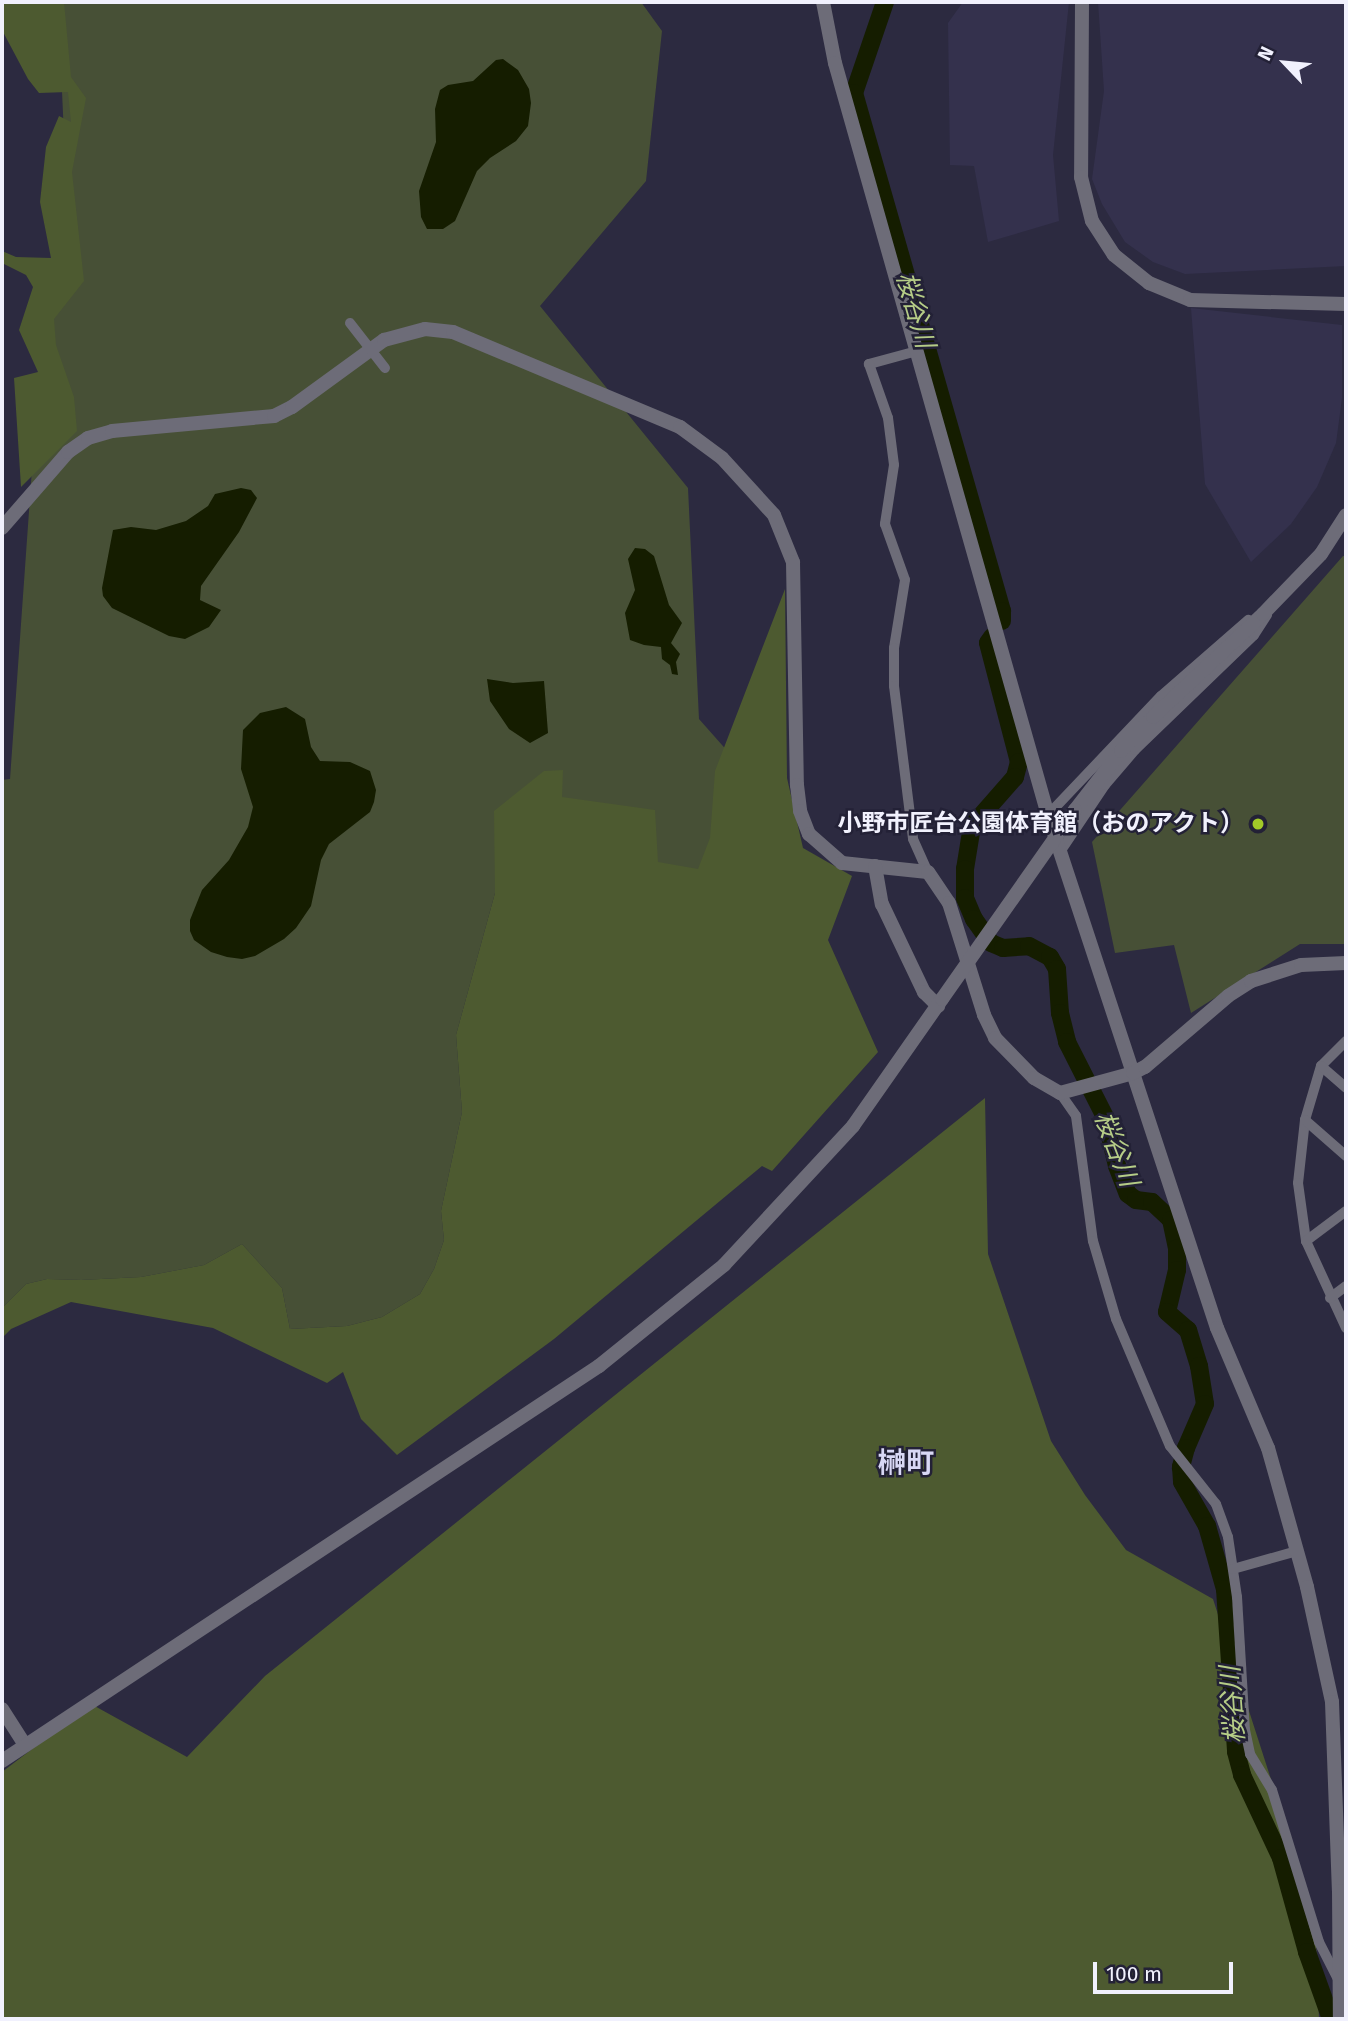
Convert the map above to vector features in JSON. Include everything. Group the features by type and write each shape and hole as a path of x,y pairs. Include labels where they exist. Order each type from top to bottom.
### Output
{"street":[{"path":"823,2 835,62 1048,815 1217,1328 1268,1448 1297,1551 1332,1702 1340,2019"},
{"path":"1082,2 1082,177 1092,220 1114,255 1149,283 1190,300 1346,304"},
{"path":"350,323 385,368"},
{"path":"2,528 68,452 88,438 112,431 251,421 274,416 292,407 384,340 425,329 453,332 680,427 722,458 774,515 793,562 800,811 809,834 842,863 905,872 928,872"},
{"path":"917,351 869,364 888,418 894,465 885,524 905,580 894,648 894,686 913,839 928,872 949,903 984,1015 995,1038 1034,1078 1060,1093 1076,1116 1093,1241 1116,1319 1170,1446 1216,1504 1228,1537 1233,1569 1245,1730 1250,1754 1272,1790 1319,1942 1339,1982"},
{"path":"2,1761 599,1366 724,1265 853,1126 1075,810 1121,751 1153,717 1279,598 1321,554 1345,519"},
{"path":"1048,815 1161,696 1242,624 1279,598"},
{"path":"1060,852 1105,785 1135,750 1254,635 1279,598"},
{"path":"875,866 882,904 923,992 940,1003"},
{"path":"1060,1093 1133,1073 1145,1067 1228,996 1251,981 1301,965 1346,963"},
{"path":"1346,1041 1321,1066 1305,1120 1298,1184 1306,1241 1346,1328"},
{"path":"1321,1066 1346,1088"},
{"path":"1305,1120 1346,1156"},
{"path":"1306,1241 1346,1211"},
{"path":"1330,1298 1346,1286"},
{"path":"1233,1569 1297,1551"},
{"path":"2,1709 25,1745"}],"shaded area":[{"path":"2,2 64,2 71,77 86,98 72,172 84,281 54,319 56,345 74,397 77,431 21,487 14,378 38,372 19,330 33,287 26,275 2,263 2,251 16,257 51,258 40,202 46,147 59,116 71,122 68,92 39,93 28,79 2,30"},
{"path":"58,2 641,2 662,31 646,181 540,306 688,488 699,719 730,754 707,873 653,866 495,811 495,893 456,1035 462,1112 441,1211 444,1240 434,1269 420,1294 382,1317 347,1326 290,1329 282,1288 242,1244 204,1265 141,1277 47,1279 26,1284 2,1308 2,780 10,779 43,314 70,270"},
{"path":"963,2 1069,2 1053,155 1059,221 988,242 974,166 950,165 948,23"},
{"path":"1098,2 1346,2 1346,266 1185,274 1153,262 1125,242 1102,204 1092,179 1104,91"},
{"path":"503,59 518,70 529,89 531,103 528,126 516,141 490,158 477,171 455,221 443,229 427,229 421,217 419,191 436,142 435,109 440,90 448,85 473,81 496,60"},
{"path":"1191,308 1342,325 1342,398 1336,443 1317,487 1291,524 1251,562 1205,484"},
{"path":"241,488 251,490 257,498 239,532 201,586 200,600 221,610 209,627 185,639 169,636 112,608 103,596 102,588 113,530 131,527 156,530 186,521 208,506 215,494"},
{"path":"635,548 645,549 654,556 669,605 682,623 671,643 680,654 676,662 678,675 672,674 670,665 662,659 661,647 630,640 625,613 635,590 628,559"},
{"path":"1343,556 1346,556 1346,944 1300,944 1191,1013 1174,945 1115,953 1092,842"},
{"path":"785,589 787,778 803,848 852,876 828,940 878,1052 772,1171 762,1166 554,1339 397,1455 361,1419 343,1372 327,1383 213,1328 71,1302 11,1329 2,1338 2,1308 26,1284 47,1279 141,1277 204,1265 242,1244 282,1288 290,1329 347,1326 382,1317 420,1294 434,1269 444,1240 441,1211 462,1112 456,1035 495,893 494,811 544,771 563,770 562,797 655,810 658,862 698,869 710,838 715,771"},
{"path":"487,679 513,683 544,681 548,733 530,743 509,729 490,701"},
{"path":"286,707 305,719 311,747 320,761 350,762 370,771 376,790 374,802 370,812 329,844 321,860 311,906 296,928 284,939 255,956 242,959 227,957 211,952 194,940 190,931 190,920 202,890 229,860 248,827 253,807 241,769 243,730 260,713"},
{"path":"985,1098 988,1254 1051,1441 1085,1495 1126,1550 1213,1599 1315,1916 1319,2019 2,2019 2,1772 91,1704 187,1757 265,1676"}],"waterway":[{"name":"桜谷川","path":"885,2 854,93 1002,611 1002,621"},
{"name":"桜谷川","path":"992,637 988,643 1019,762 1015,777 972,826 965,869 965,898 974,919 991,943 1003,948 1029,946 1050,957 1057,969 1060,1013 1067,1042 1106,1119 1117,1166 1128,1194 1136,1200 1152,1202 1171,1220 1177,1248 1177,1270 1167,1312 1188,1330 1199,1366 1205,1404 1186,1448 1181,1467 1182,1482 1207,1526 1225,1589 1236,1752 1242,1775 1281,1858 1307,1952 1331,2019"}],"place":[{"name":"小野市匠台公園体育館（おのアクト）","path":"1258,824"}],"district":[{"name":"榊町","path":"906,1463"}]}
